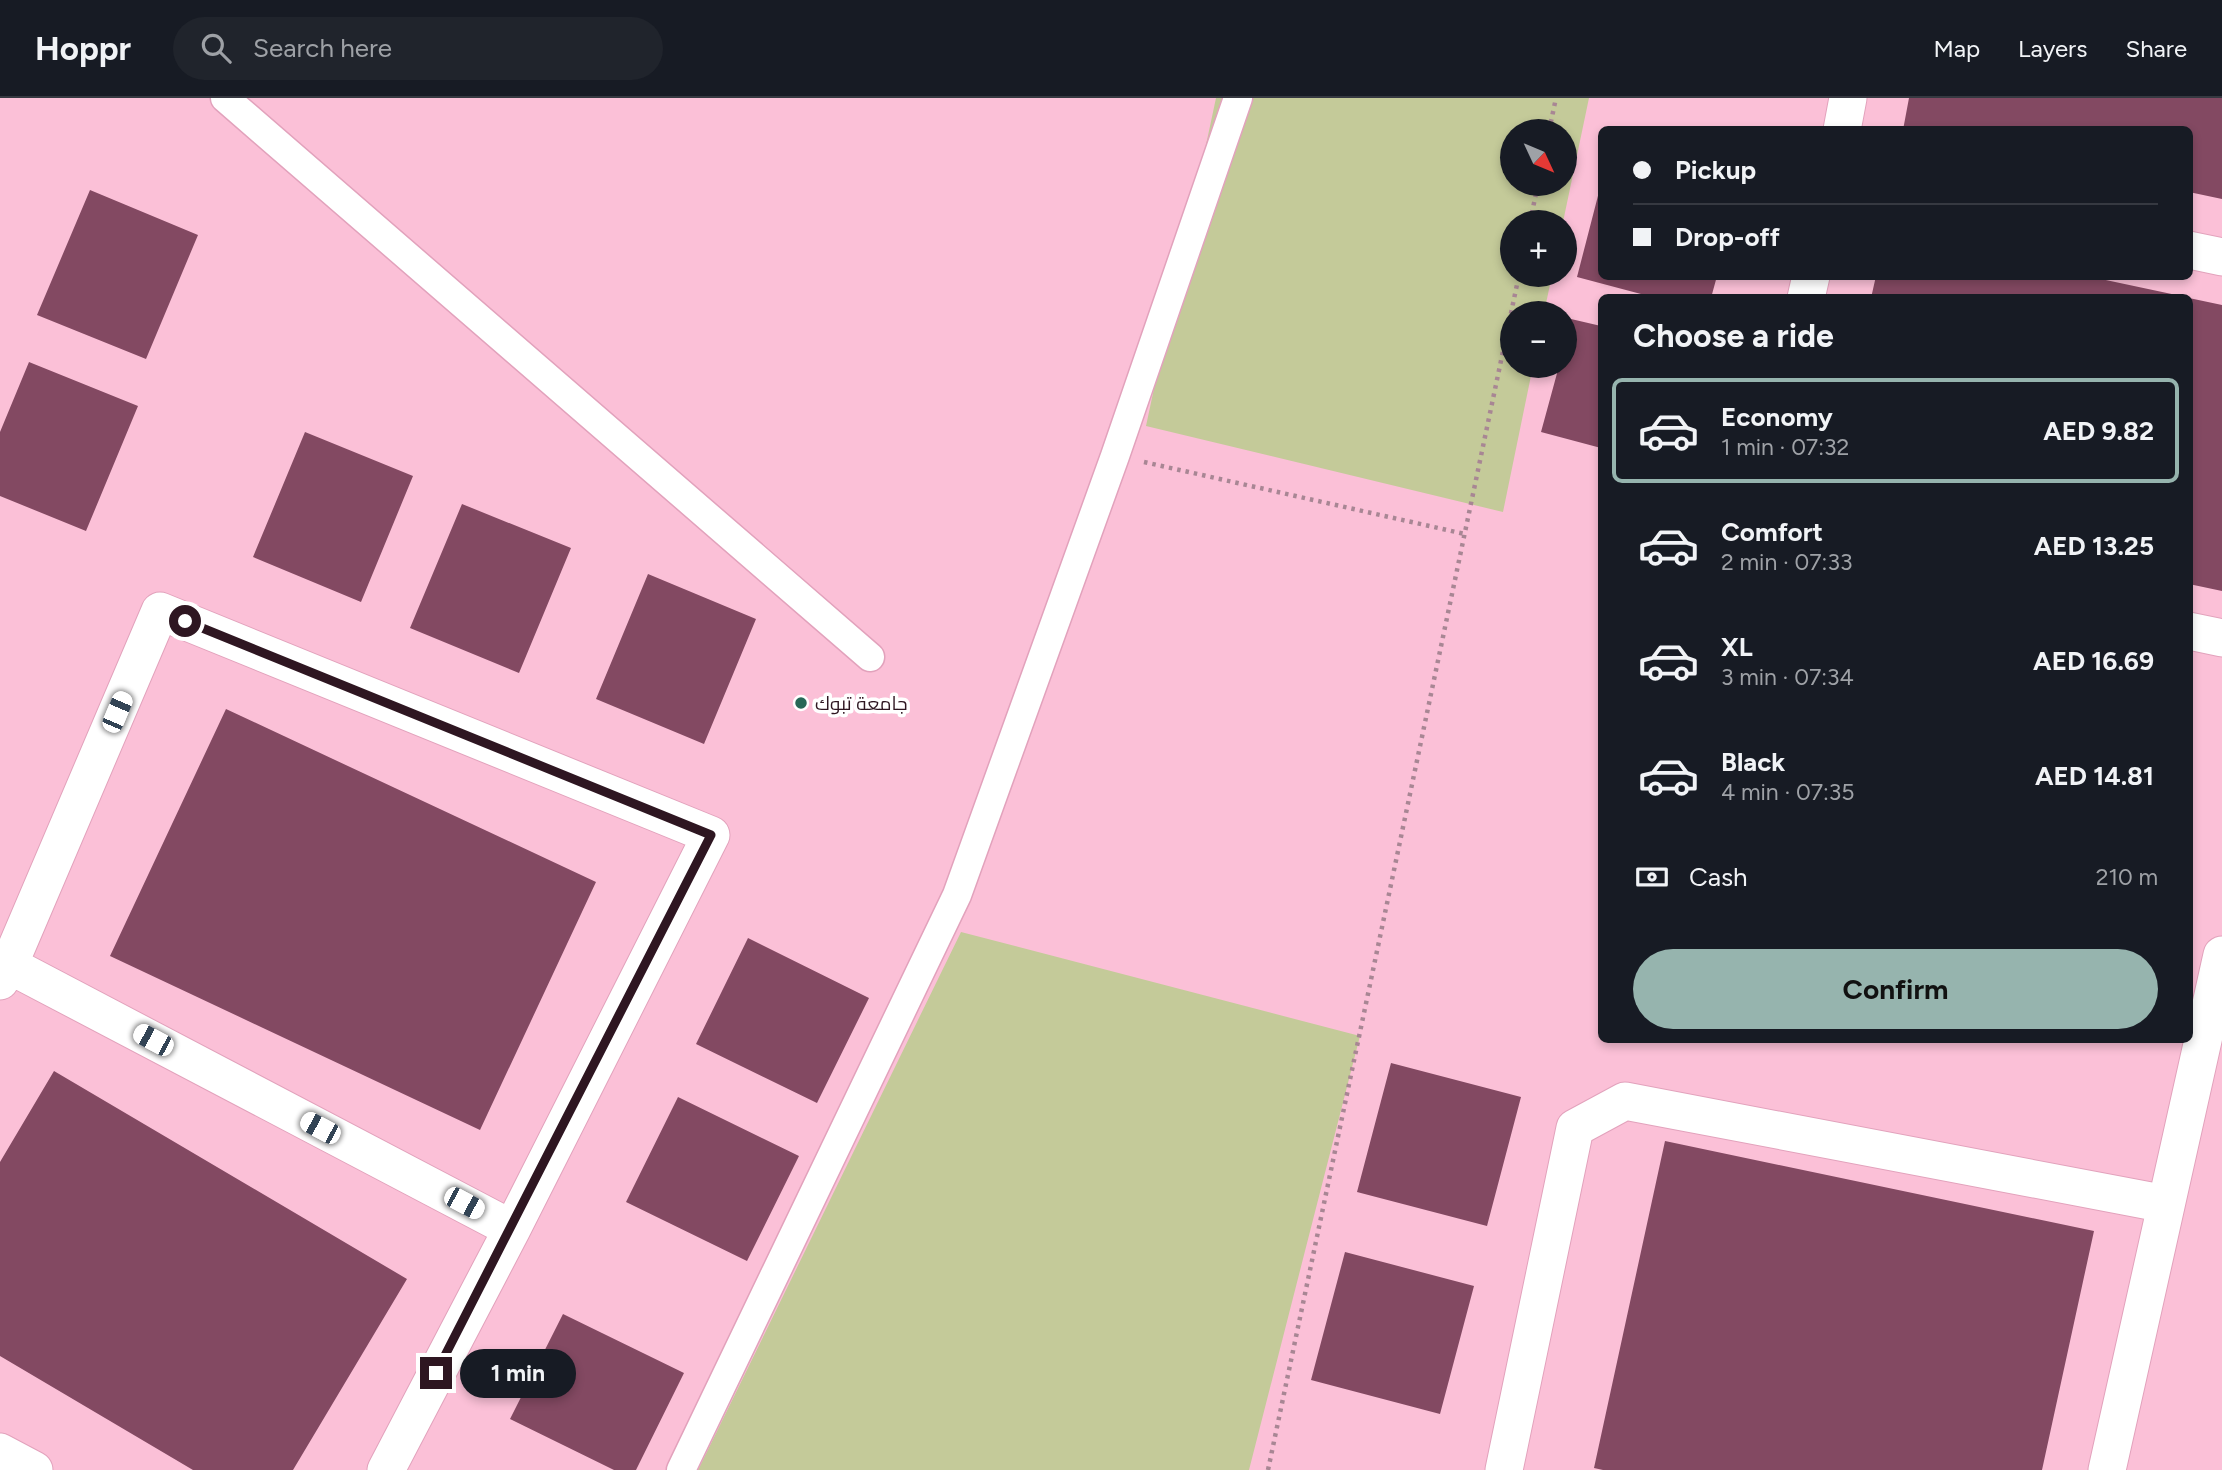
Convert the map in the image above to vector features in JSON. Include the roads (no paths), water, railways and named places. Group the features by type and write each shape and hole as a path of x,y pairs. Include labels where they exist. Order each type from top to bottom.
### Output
{"street":[{"path":"225,98 870,657"},
{"path":"681,1470 957,895 1115,456 1238,98"},
{"path":"1843,126 1848,98"},
{"path":"2193,251 2222,257"},
{"path":"386,1470 512,1228 711,835 160,611 5,973 512,1228"},
{"path":"2193,632 2222,638"},
{"path":"2107,1470 2222,955"},
{"path":"1504,1470 1575,1128 1625,1101 2166,1204"},
{"path":"0,1452 34,1470"}],"place":[{"name":"جامعة تبوك","path":"801,703"}]}
